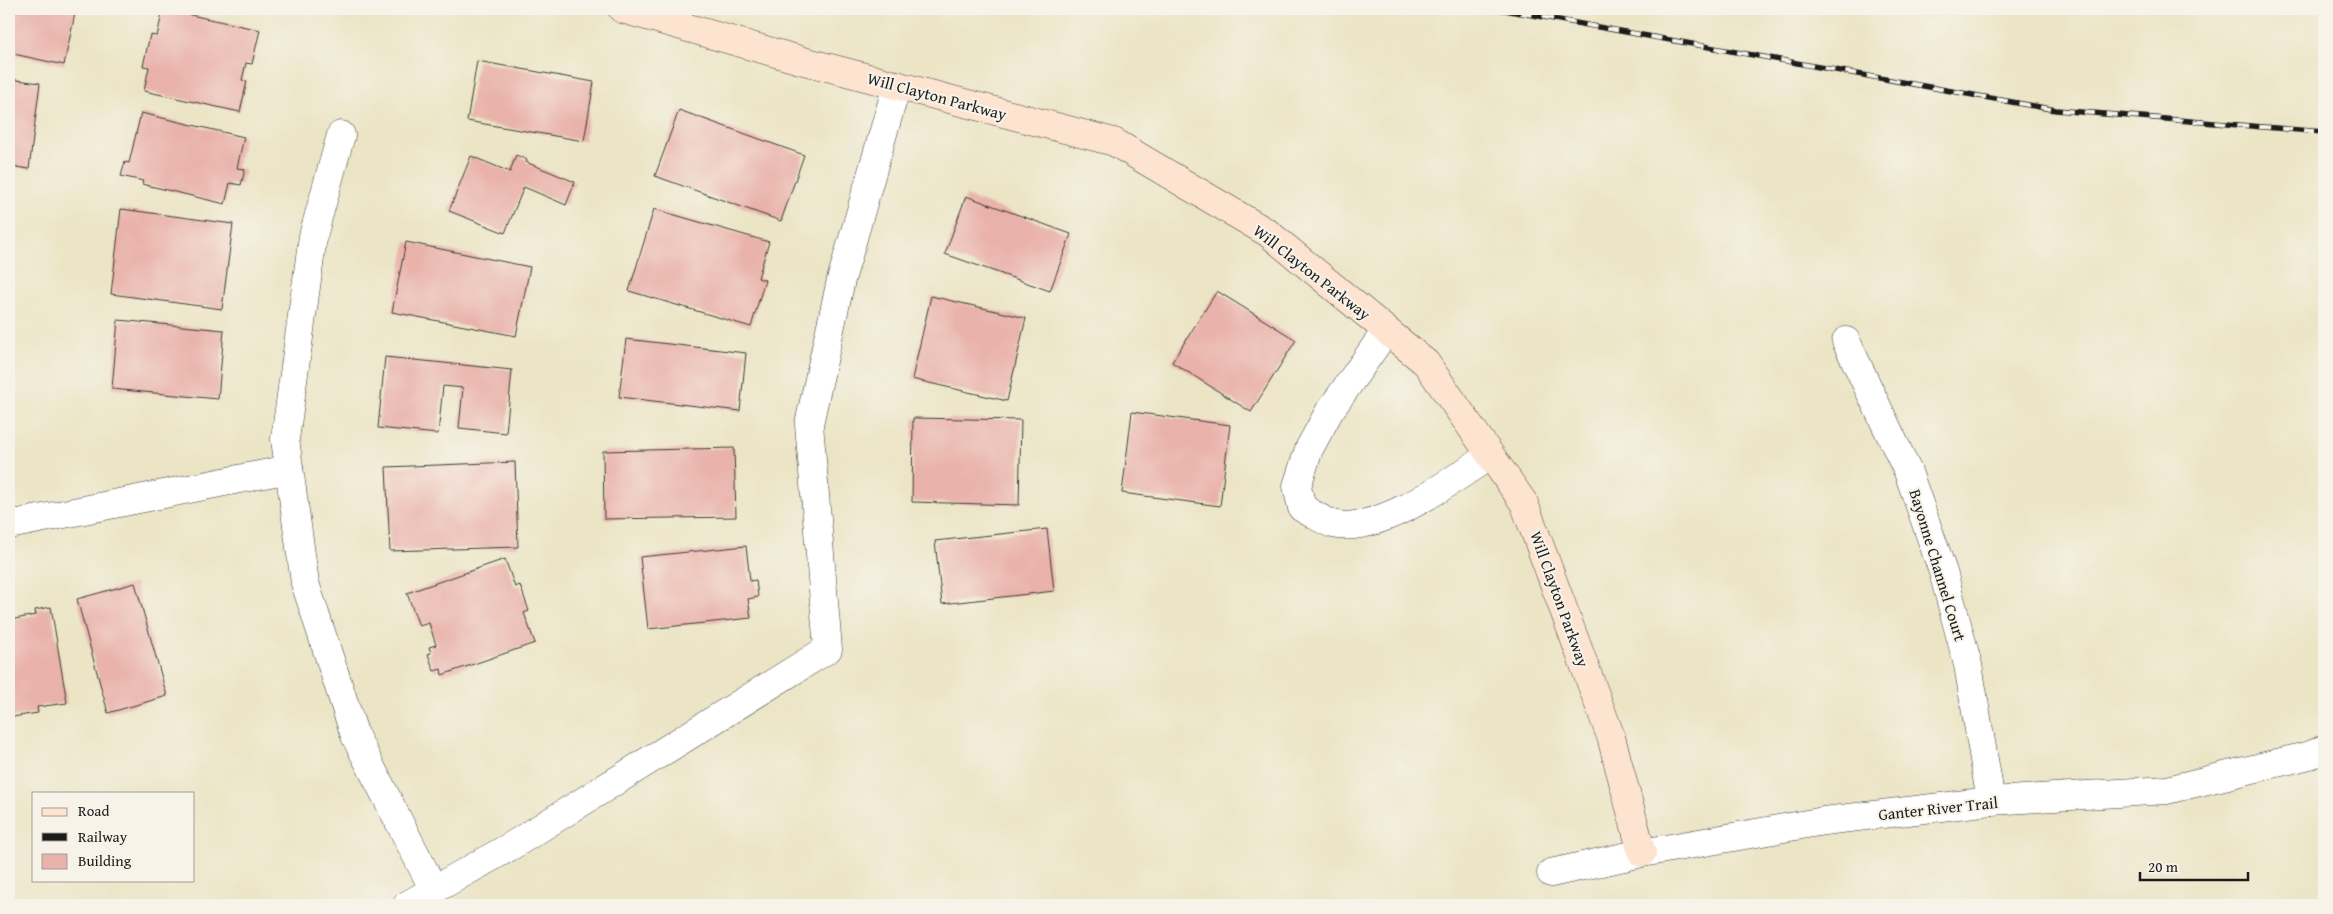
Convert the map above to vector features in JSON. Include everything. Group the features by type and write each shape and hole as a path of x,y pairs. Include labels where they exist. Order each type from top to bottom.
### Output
{"street":[{"name":"Will Clayton Parkway","path":"622,9 800,60 1114,142 1268,233 1426,363 1524,503 1611,737 1642,853"},
{"path":"407,905 513,845 828,649 809,424 841,280 897,85"},
{"path":"341,134 313,236 285,439 305,583 355,736 434,890"},
{"path":"1386,331 1329,412 1309,449 1297,486 1302,508 1334,524 1370,524 1425,498 1490,455"},
{"name":"Bayonne Channel Court","path":"1846,341 1908,472 1943,572 1968,666 1991,802"},
{"path":"9,525 289,469"},
{"name":"Ganter River Trail","path":"1551,873 1642,853 1824,821 1991,802 2167,790 2310,755 2324,749"}],"building":[{"path":"9,9 76,9 64,65 9,53"},
{"path":"163,9 260,30 252,64 246,63 242,80 247,81 240,112 144,91 149,67 143,66 150,35 157,36"},
{"path":"477,61 594,82 584,141 467,121"},
{"path":"9,79 40,83 29,169 9,166"},
{"path":"679,110 804,155 781,221 655,176"},
{"path":"141,113 244,137 237,168 245,169 241,185 230,183 225,204 142,184 143,181 121,176 125,162 129,163"},
{"path":"516,155 527,160 526,162 575,182 566,205 524,187 505,233 449,211 471,156 510,172"},
{"path":"966,196 1071,234 1050,291 945,254"},
{"path":"121,209 233,224 222,309 111,294"},
{"path":"654,209 769,242 758,278 765,280 751,327 629,291"},
{"path":"406,242 530,267 516,336 392,312"},
{"path":"1217,291 1296,340 1251,412 1172,362"},
{"path":"931,296 1026,318 1007,401 912,379"},
{"path":"118,320 224,330 218,399 112,389"},
{"path":"626,339 746,353 740,411 619,397"},
{"path":"385,357 512,370 506,433 459,428 463,388 443,386 438,434 378,428"},
{"path":"1132,412 1230,425 1220,506 1122,493"},
{"path":"913,418 1021,420 1019,505 912,502"},
{"path":"734,448 736,517 604,519 603,451"},
{"path":"515,462 518,547 390,551 386,467"},
{"path":"1047,529 1054,591 942,604 935,541"},
{"path":"746,546 750,581 756,580 758,597 748,599 751,618 648,629 640,557"},
{"path":"505,559 515,587 520,585 529,611 524,613 535,643 442,675 441,669 434,671 428,654 431,653 429,647 436,645 429,623 419,626 407,593"},
{"path":"135,583 167,696 108,713 77,599"},
{"path":"51,607 67,703 37,707 38,713 12,717 11,712 9,712 9,620 36,615 35,610"}],"railway":[{"path":"1499,9 2056,110 2324,132"}]}
